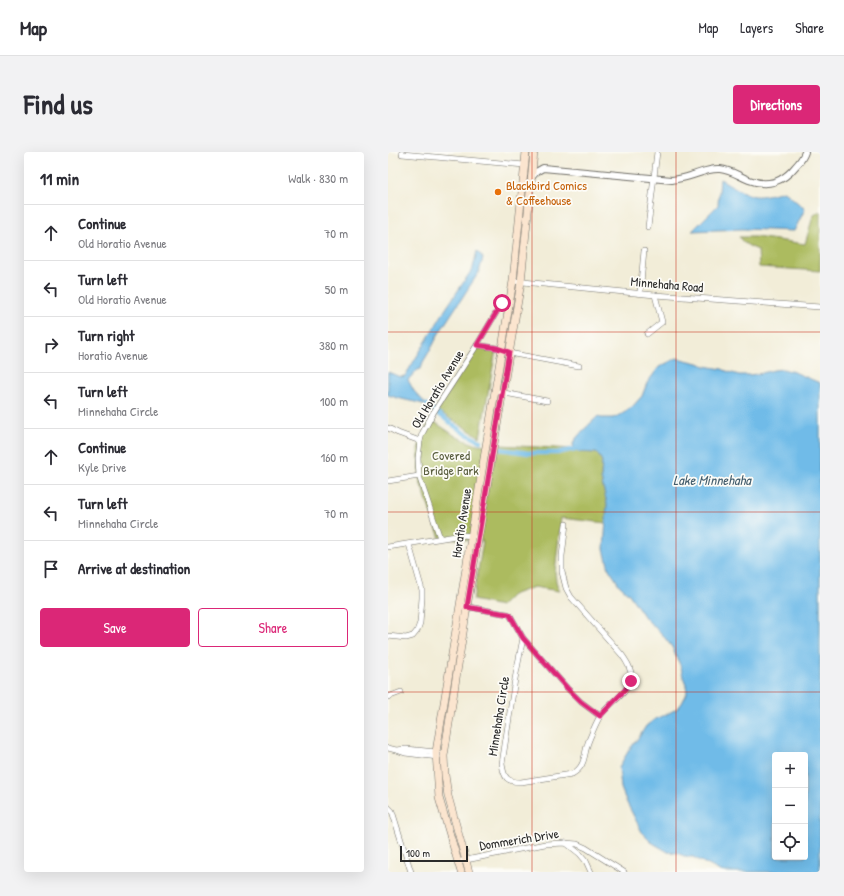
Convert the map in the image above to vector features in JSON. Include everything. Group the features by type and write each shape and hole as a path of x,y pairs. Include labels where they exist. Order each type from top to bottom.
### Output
{"main road":[{"name":"Horatio Avenue","path":"461,872 439,798 436,755 459,605 513,281 526,152"},
{"name":"Horatio Avenue","path":"470,872 448,796 444,756 478,537 521,282 533,155"},
{"path":"524,168 529,169 531,178"}],"street":[{"path":"648,227 657,152"},
{"path":"533,155 537,163 543,168 672,180 710,170 721,169 757,183 771,183 788,175 800,162 806,152"},
{"path":"402,153 508,164 524,168"},
{"path":"531,178 536,172 543,168"},
{"path":"640,293 644,251"},
{"name":"Minnehaha Road","path":"513,281 655,295 820,307"},
{"path":"648,334 662,322 655,295"},
{"name":"Old Horatio Avenue","path":"440,538 419,476 418,448 422,434 433,413 502,303"},
{"name":"Old Horatio Avenue","path":"477,345 502,349 514,354 579,366"},
{"path":"495,392 547,401"},
{"path":"388,428 420,441"},
{"path":"388,481 419,476"},
{"name":"Minnehaha Circle","path":"523,638 502,764 503,774 508,780 522,782 572,774 578,771 582,765 588,741 600,716 625,690 631,681 631,676 628,663 571,597 566,588 562,572 562,556 566,524"},
{"path":"388,547 462,535 478,537"},
{"path":"388,636 406,638 412,636 417,631 420,623 422,590 409,544"},
{"path":"459,605 510,615 523,638 567,688 581,702 600,716"},
{"path":"388,696 401,692"},
{"path":"388,748 396,750 406,749 444,756"},
{"path":"388,807 392,811 411,872"},
{"path":"565,843 580,854 586,861 591,872"},
{"name":"Dommerich Drive","path":"458,862 545,844 565,843 582,846 621,871"}],"green space":[{"path":"820,211 820,271 759,267 758,250 745,243 739,237 756,237 805,244 813,216"},
{"path":"477,347 496,350 480,437 436,410"},
{"name":"Covered Bridge Park","path":"430,419 457,437 477,445 480,444 499,449 499,445 575,449 578,452 596,453 599,456 602,461 601,478 607,504 606,523 561,518 555,572 559,591 534,587 512,595 501,606 473,600 483,541 440,538 420,482 418,448"}],"water":[{"path":"720,179 755,196 784,191 805,209 794,231 743,229 692,231 718,205"},
{"path":"477,251 483,258 479,272 439,333 421,368 408,380 414,391 427,405 388,395 388,372 400,377 405,376 445,310 473,268"},
{"name":"Lake Minnehaha","path":"677,358 722,369 739,375 758,374 783,369 820,383 820,872 725,872 720,871 693,857 668,852 651,842 643,834 621,788 619,767 629,750 646,726 655,719 678,708 687,693 686,684 681,667 672,647 661,633 646,619 629,594 620,586 609,569 604,549 607,504 601,478 602,461 596,453 578,452 573,444 580,434 598,416 601,418 613,418 632,407 642,396 647,383 659,367"}],"waterway":[{"path":"427,405 464,433 480,441"},
{"path":"500,449 529,453 557,453 575,449"}],"place":[{"name":"Blackbird Comics & Coffeehouse","path":"498,192"}],"route":[{"path":"502,303 477,345 502,349 509,352 467,607 510,615 523,638 567,688 581,702 600,716 625,690 631,681"}]}
